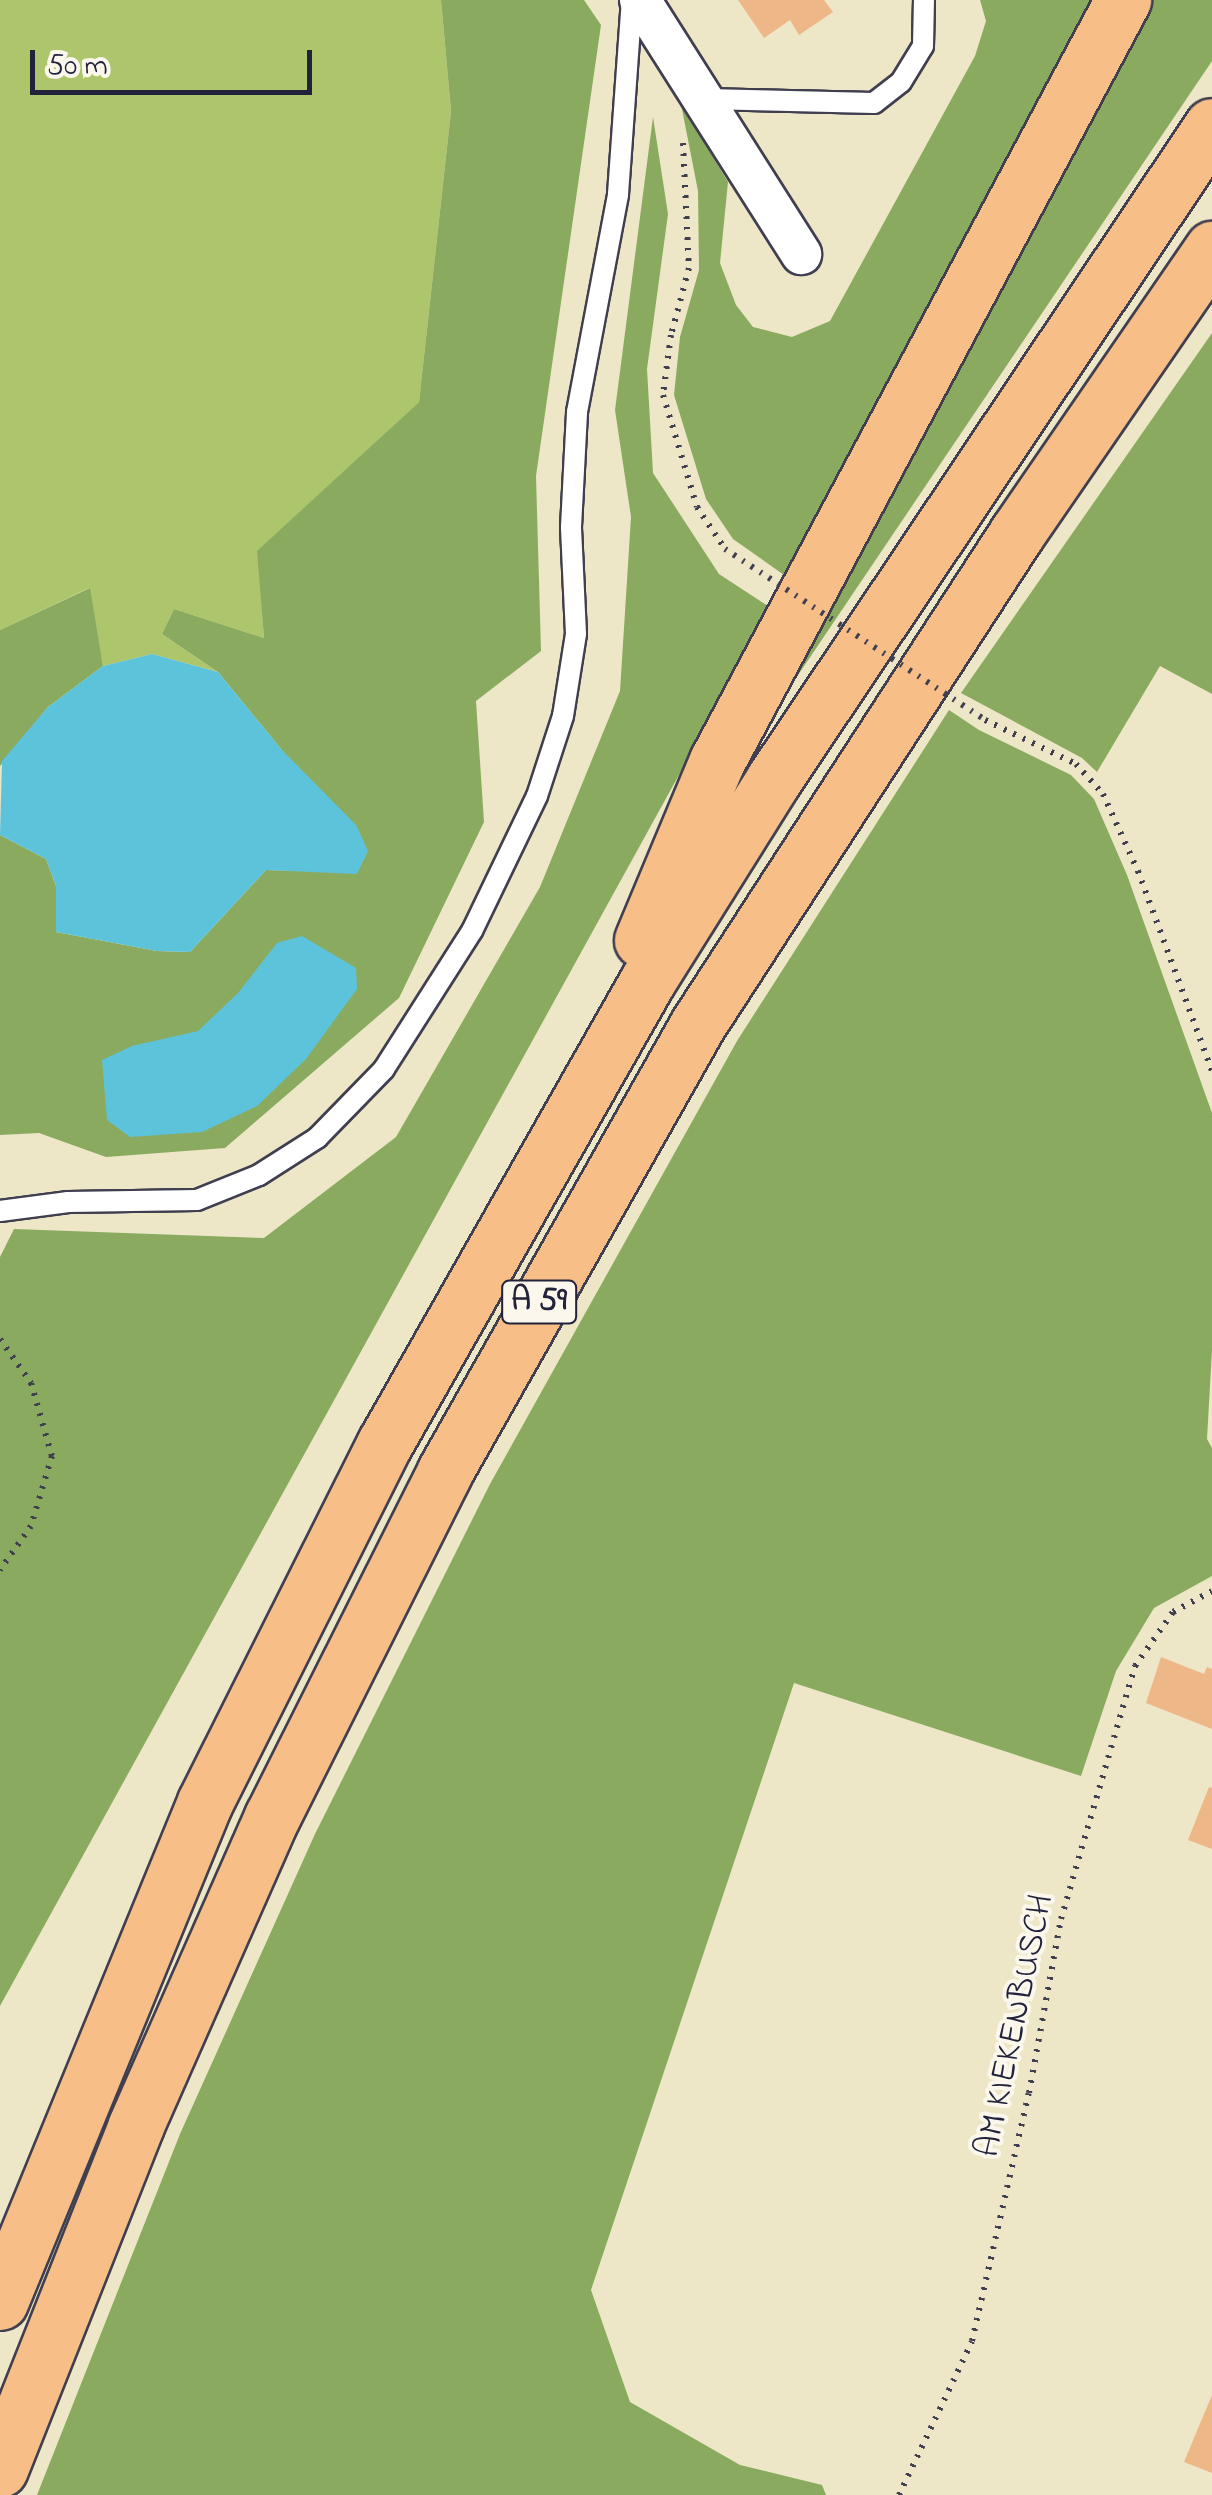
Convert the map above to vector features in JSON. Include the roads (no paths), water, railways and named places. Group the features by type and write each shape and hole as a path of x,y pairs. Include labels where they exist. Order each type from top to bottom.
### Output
{"highway":[{"path":"559,1136 718,761 1123,0"},
{"name":"A 59","path":"0,2302 205,1802 386,1442 648,980 774,779 1212,126"},
{"name":"A 59","path":"0,2469 136,2125 272,1817 445,1471 698,1024 985,580 1212,249"}],"street":[{"path":"640,0 692,114 802,254"}],"lane":[{"path":"0,1211 68,1202 198,1200 259,1175 317,1138 384,1069 472,931 537,796 563,716 576,634 571,528 578,412 618,194 632,0"},
{"path":"692,114 874,103 901,82 923,46 924,0"}],"water":[{"path":"152,654 218,672 281,749 356,825 368,851 357,874 266,870 190,952 157,951 56,932 56,886 46,859 0,835 2,761 48,707 103,666"},
{"path":"302,936 356,968 357,989 306,1059 257,1106 202,1132 130,1137 107,1120 102,1060 132,1046 198,1031 238,993 277,943"}]}
